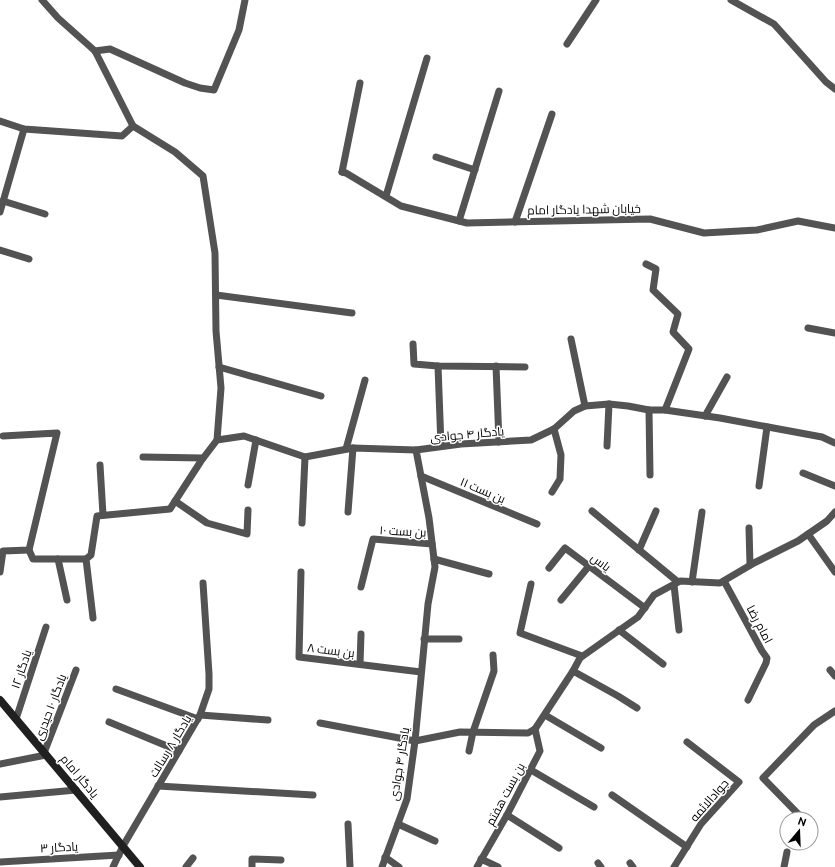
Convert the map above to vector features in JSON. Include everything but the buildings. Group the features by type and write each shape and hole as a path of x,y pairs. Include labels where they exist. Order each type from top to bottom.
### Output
{"main road":[{"name":"یادگار امام","path":"0,700 140,867"}],"street":[{"path":"3,436 57,432 29,550 33,559 86,559 91,555 97,516 170,508 203,458 217,440 221,388 216,331 215,253 203,176 175,152 133,126 95,51 58,18 42,0"},
{"path":"95,51 110,49 186,83 200,88 214,90 239,30 245,0"},
{"path":"567,44 596,0"},
{"path":"731,0 774,24 826,82 835,89"},
{"path":"386,196 427,58"},
{"name":"خیابان شهدا یادگار امام","path":"359,85 342,172 401,206 467,223 650,219 704,233 757,230 798,221 835,228"},
{"path":"459,221 500,91"},
{"path":"515,222 552,114"},
{"path":"0,121 24,129 122,136 133,126"},
{"path":"0,212 24,129"},
{"path":"436,157 475,170"},
{"path":"3,201 45,214"},
{"path":"0,250 29,259"},
{"path":"646,264 656,269 653,290 678,314 673,332 689,349 665,410"},
{"path":"216,295 352,313"},
{"path":"808,328 835,333"},
{"path":"571,339 585,406"},
{"path":"413,344 414,364 438,366 525,367"},
{"path":"438,366 441,446"},
{"path":"496,366 499,442"},
{"path":"220,367 321,396"},
{"path":"706,416 727,377"},
{"path":"348,512 349,449 365,380"},
{"path":"607,446 609,404"},
{"name":"یادگار ۴ جوادی","path":"382,867 407,799 415,741 428,604 435,567 429,518 416,450 461,444 532,440 554,429 574,411 585,406 609,404 706,416 822,437 835,443"},
{"path":"649,410 650,475"},
{"path":"759,486 767,427"},
{"path":"552,492 560,478 561,455 554,429"},
{"path":"217,440 244,436 306,458 349,449 416,450"},
{"path":"248,485 256,440"},
{"path":"143,457 203,458"},
{"path":"302,523 306,458"},
{"path":"100,465 103,515"},
{"path":"803,473 835,486"},
{"name":"بن بست ۱۱","path":"420,476 537,524"},
{"path":"175,501 207,523 247,534 248,510"},
{"path":"639,550 656,511"},
{"path":"592,512 639,550 676,583 679,630"},
{"path":"692,582 702,512"},
{"path":"320,723 415,741 460,732 528,733 535,730 580,658 638,617 654,595 680,581 720,583 798,541 827,520 835,512"},
{"path":"749,528 750,566"},
{"path":"808,534 835,572"},
{"name":"بن بست ۱۰","path":"361,587 374,539 432,544"},
{"name":"یاس","path":"549,568 565,548 645,608"},
{"path":"0,572 3,551 29,550"},
{"path":"58,559 66,600"},
{"path":"86,559 93,618"},
{"path":"434,559 490,574"},
{"path":"560,600 589,566"},
{"name":"بن بست ۸","path":"301,572 299,657 421,672"},
{"name":"امام رضا","path":"724,581 767,658 748,700"},
{"path":"116,689 199,717 209,689 203,583"},
{"path":"531,584 520,633 582,656"},
{"name":"یادگار ۱۲","path":"16,719 46,627"},
{"path":"619,630 664,664"},
{"path":"360,664 361,634"},
{"path":"424,639 459,639"},
{"path":"469,751 473,732 494,671 493,655"},
{"name":"یادگار ۱۰ حیدری","path":"45,754 76,670"},
{"path":"573,671 637,708"},
{"path":"796,811 763,778 814,725 835,711"},
{"path":"545,715 601,748"},
{"name":"یادگار ۸ رسالت","path":"113,867 123,846 199,717 268,720"},
{"path":"109,722 179,751"},
{"name":"بن بست هفتم","path":"477,867 540,751 535,730"},
{"name":"جوادالائمه","path":"674,867 701,824 739,782 687,742"},
{"path":"0,764 45,754"},
{"path":"530,770 594,807"},
{"path":"158,786 313,795"},
{"path":"0,797 76,790"},
{"path":"612,795 687,847"},
{"path":"507,814 559,848"},
{"path":"348,824 350,867"},
{"path":"398,824 435,841"},
{"path":"784,867 787,852"},
{"name":"یادگار ۳","path":"0,862 119,855"},
{"path":"385,857 398,867"},
{"path":"186,867 193,858"},
{"path":"252,867 252,859 281,860"},
{"path":"482,859 498,867"}]}
